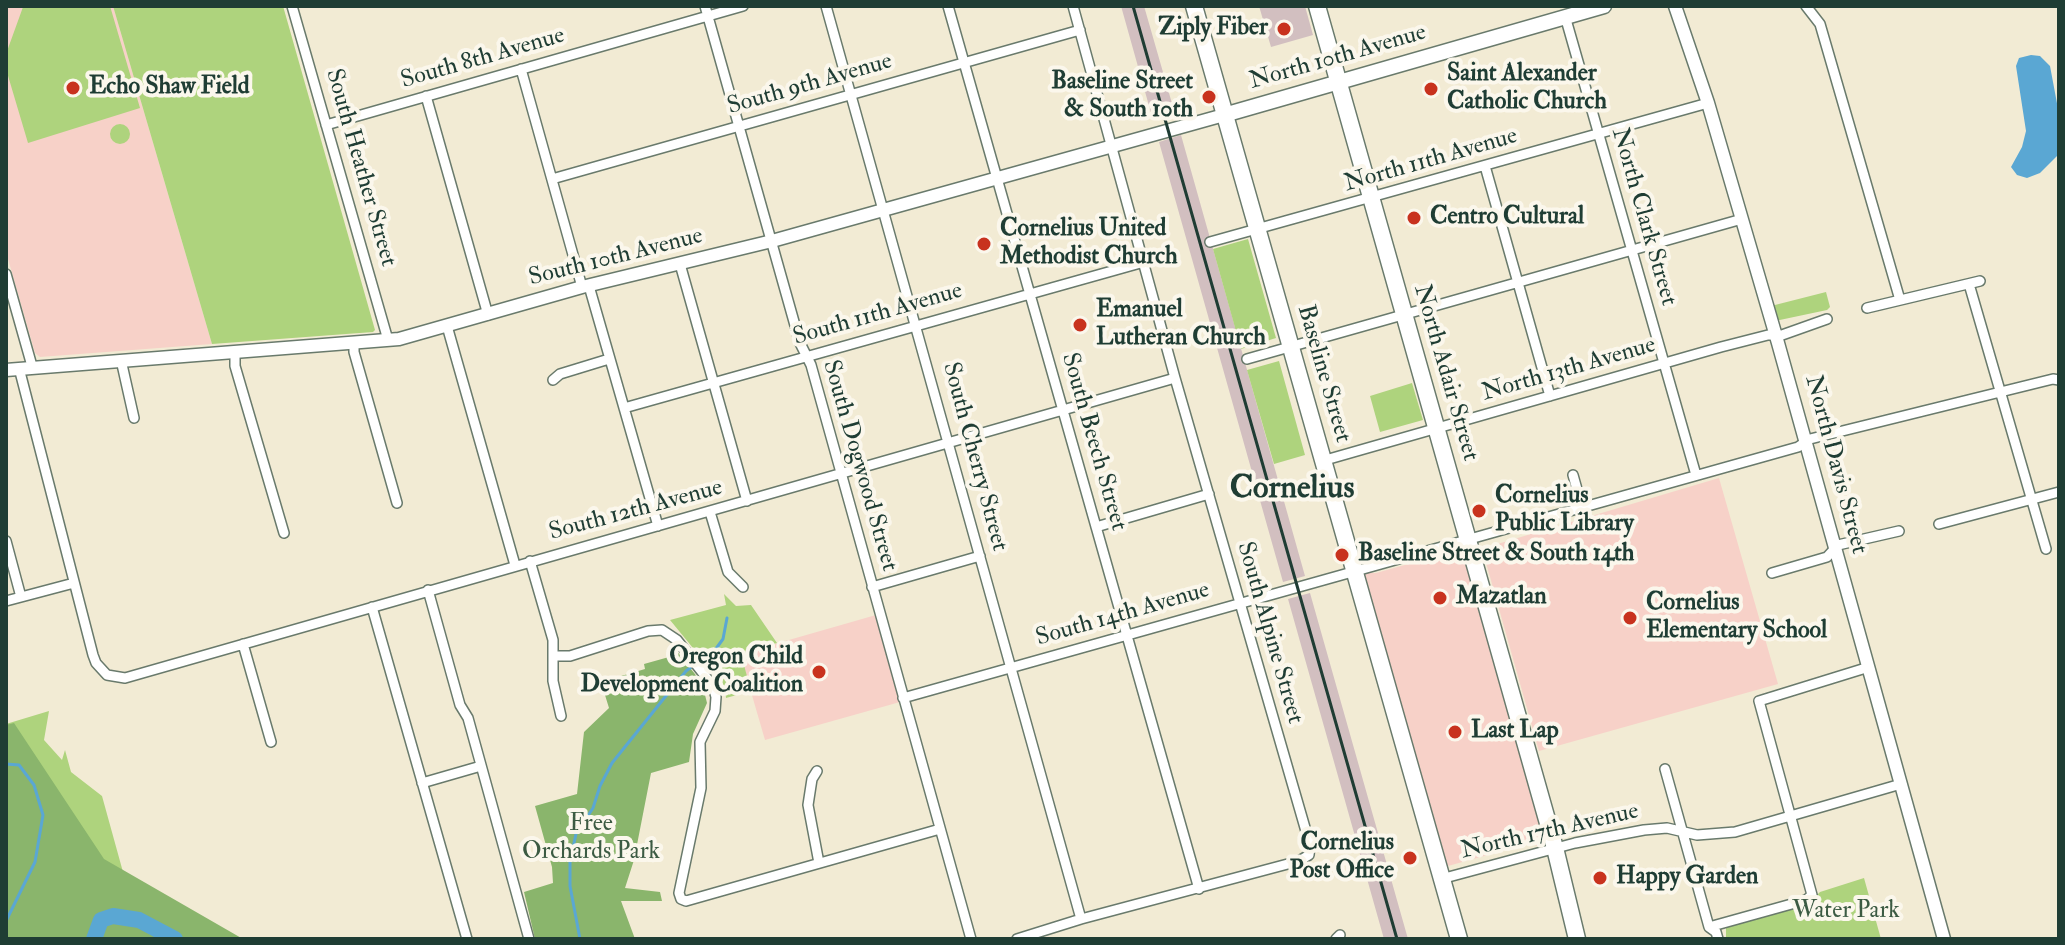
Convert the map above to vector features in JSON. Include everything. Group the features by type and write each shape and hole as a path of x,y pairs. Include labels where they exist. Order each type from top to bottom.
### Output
{"highway":[{"name":"Baseline Street","path":"1194,6 1459,939"},
{"name":"North Adair Street","path":"1317,6 1555,848 1577,939"}],"main road":[{"name":"North 10th Avenue","path":"1224,115 1604,6"},
{"name":"North Davis Street","path":"1675,6 1742,219 1944,939"},
{"name":"South 10th Avenue","path":"19,368 388,340 772,241 1224,115"}],"street":[{"name":"South Heather Street","path":"292,6 388,340"},
{"name":"South 8th Avenue","path":"326,125 707,11 743,6"},
{"name":"South Cherry Street","path":"826,6 1081,919"},
{"name":"South Beech Street","path":"948,6 1199,889"},
{"name":"South Alpine Street","path":"1073,6 1175,378 1310,845 1309,855 1299,861 1199,889"},
{"path":"1806,6 1820,24 1900,300"},
{"name":"South Dogwood Street","path":"707,11 971,939"},
{"name":"North Clark Street","path":"1565,16 1696,475"},
{"name":"South 9th Avenue","path":"552,179 1080,30"},
{"path":"521,69 658,526"},
{"path":"426,96 488,315"},
{"name":"North 11th Avenue","path":"1257,229 1708,103"},
{"path":"1485,166 1550,396"},
{"path":"1247,359 1742,219"},
{"path":"1210,242 1257,229"},
{"name":"South 11th Avenue","path":"624,408 1144,262"},
{"path":"680,264 747,501"},
{"path":"6,274 19,368 74,583 6,601"},
{"path":"1867,308 1980,281"},
{"path":"1969,284 2046,549"},
{"name":"North 13th Avenue","path":"1322,461 1664,363 1775,334 1782,335 1827,319"},
{"path":"447,326 515,565"},
{"path":"354,343 397,503"},
{"path":"235,352 235,366 284,533"},
{"path":"553,380 560,374 609,359"},
{"path":"121,360 134,418"},
{"name":"South 12th Avenue","path":"74,583 96,663 107,675 125,678 1175,378"},
{"name":"South 14th Avenue","path":"903,698 1798,447 1804,442 2059,380"},
{"path":"1573,475 1582,507"},
{"path":"1939,524 2059,492"},
{"path":"1096,527 1209,494"},
{"path":"710,512 728,572 743,587"},
{"path":"1772,573 1827,557 1838,545 1899,531"},
{"path":"6,541 21,597"},
{"path":"872,587 980,556"},
{"path":"530,561 553,640 553,681 561,716"},
{"path":"428,590 460,705 468,718 529,939"},
{"path":"372,607 467,939"},
{"path":"555,656 570,656 648,631 662,630 673,636 688,653 715,692 715,711 700,742 701,788 680,885 681,899 686,901 940,829"},
{"path":"243,644 271,742"},
{"path":"1709,927 1806,900 1812,895 1759,701 1869,667"},
{"path":"422,783 481,766"},
{"path":"1665,769 1709,927 1716,932 1718,939"},
{"path":"817,771 812,779 808,805 819,863"},
{"name":"North 17th Avenue","path":"1441,879 1555,848 1644,830 1667,828 1697,835 1716,835 1901,784"},
{"path":"1017,939 1199,889"}],"shaded area":[{"path":"6,6 113,6 212,344 40,357 35,353 6,252"},
{"path":"1121,6 1144,6 1173,107 1151,113"},
{"path":"1259,6 1305,6 1313,35 1271,47"},
{"path":"1181,135 1305,576 1283,582 1159,142"},
{"name":"Cornelius Elementary School","path":"1719,478 1778,684 1539,751 1484,548"},
{"path":"1458,546 1462,547 1540,828 1546,839 1537,846 1531,843 1448,866 1443,863 1443,853 1362,578 1365,573 1376,573 1448,553"},
{"path":"1310,593 1408,939 1384,939 1288,599"},
{"name":"Oregon Child Development Coalition","path":"876,615 900,702 765,740 740,654"}],"green space":[{"name":"Echo Shaw Field","path":"110,6 140,108 28,143 6,69 6,54 23,7"},
{"path":"113,6 283,6 375,330 373,332 212,344"},
{"path":"120,124 127,127 130,134 127,141 120,144 113,141 110,134 113,127"},
{"path":"1248,239 1276,338 1241,349 1213,249"},
{"path":"1826,292 1830,307 1827,310 1775,321 1771,306"},
{"path":"1279,361 1305,455 1274,464 1247,370"},
{"path":"1412,383 1423,420 1380,432 1370,396"},
{"path":"724,594 736,606 751,605 777,643 741,654 751,691 726,698 725,687 670,620 726,605"},
{"name":"Free Orchards Park","path":"672,645 702,683 707,703 693,734 689,762 651,773 634,860 625,888 660,892 662,901 621,901 635,939 535,939 524,892 553,883 552,867 535,806 577,794 584,732 609,708 601,682 645,669 644,664 669,657"},
{"path":"49,711 44,740 62,760 65,750 71,772 102,796 131,901 6,939 6,724"},
{"path":"14,723 104,859 243,939 6,939 6,725"},
{"name":"Water Park","path":"1864,878 1881,939 1726,939 1726,928 1731,924"}],"water":[{"path":"2040,56 2050,66 2059,114 2059,154 2040,173 2027,178 2017,175 2011,167 2022,147 2026,131 2016,66 2019,58"}],"waterway":[{"path":"580,939 570,886 570,861 576,834 593,808 612,763 686,671 715,650 723,639 727,618"},
{"path":"6,764 19,765 34,785 43,815 35,862 6,921"},
{"path":"94,939 101,920 113,916 139,920 175,939"}],"railway":[{"path":"1133,6 1397,939"}],"place":[{"name":"Ziply Fiber","path":"1284,29"},
{"name":"Echo Shaw Field","path":"73,88"},
{"name":"Saint Alexander Catholic Church","path":"1431,89"},
{"name":"Baseline Street & South 10th","path":"1209,97"},
{"name":"Centro Cultural","path":"1414,218"},
{"name":"Cornelius United Methodist Church","path":"984,244"},
{"name":"Emanuel Lutheran Church","path":"1080,325"},
{"name":"Cornelius Public Library","path":"1479,511"},
{"name":"Baseline Street & South 14th","path":"1342,555"},
{"name":"Mazatlan","path":"1440,598"},
{"name":"Cornelius Elementary School","path":"1630,618"},
{"name":"Oregon Child Development Coalition","path":"819,672"},
{"name":"Last Lap","path":"1455,732"},
{"name":"Cornelius Post Office","path":"1410,858"},
{"name":"Happy Garden","path":"1600,878"}],"district":[{"name":"Cornelius","path":"1292,490"}]}
